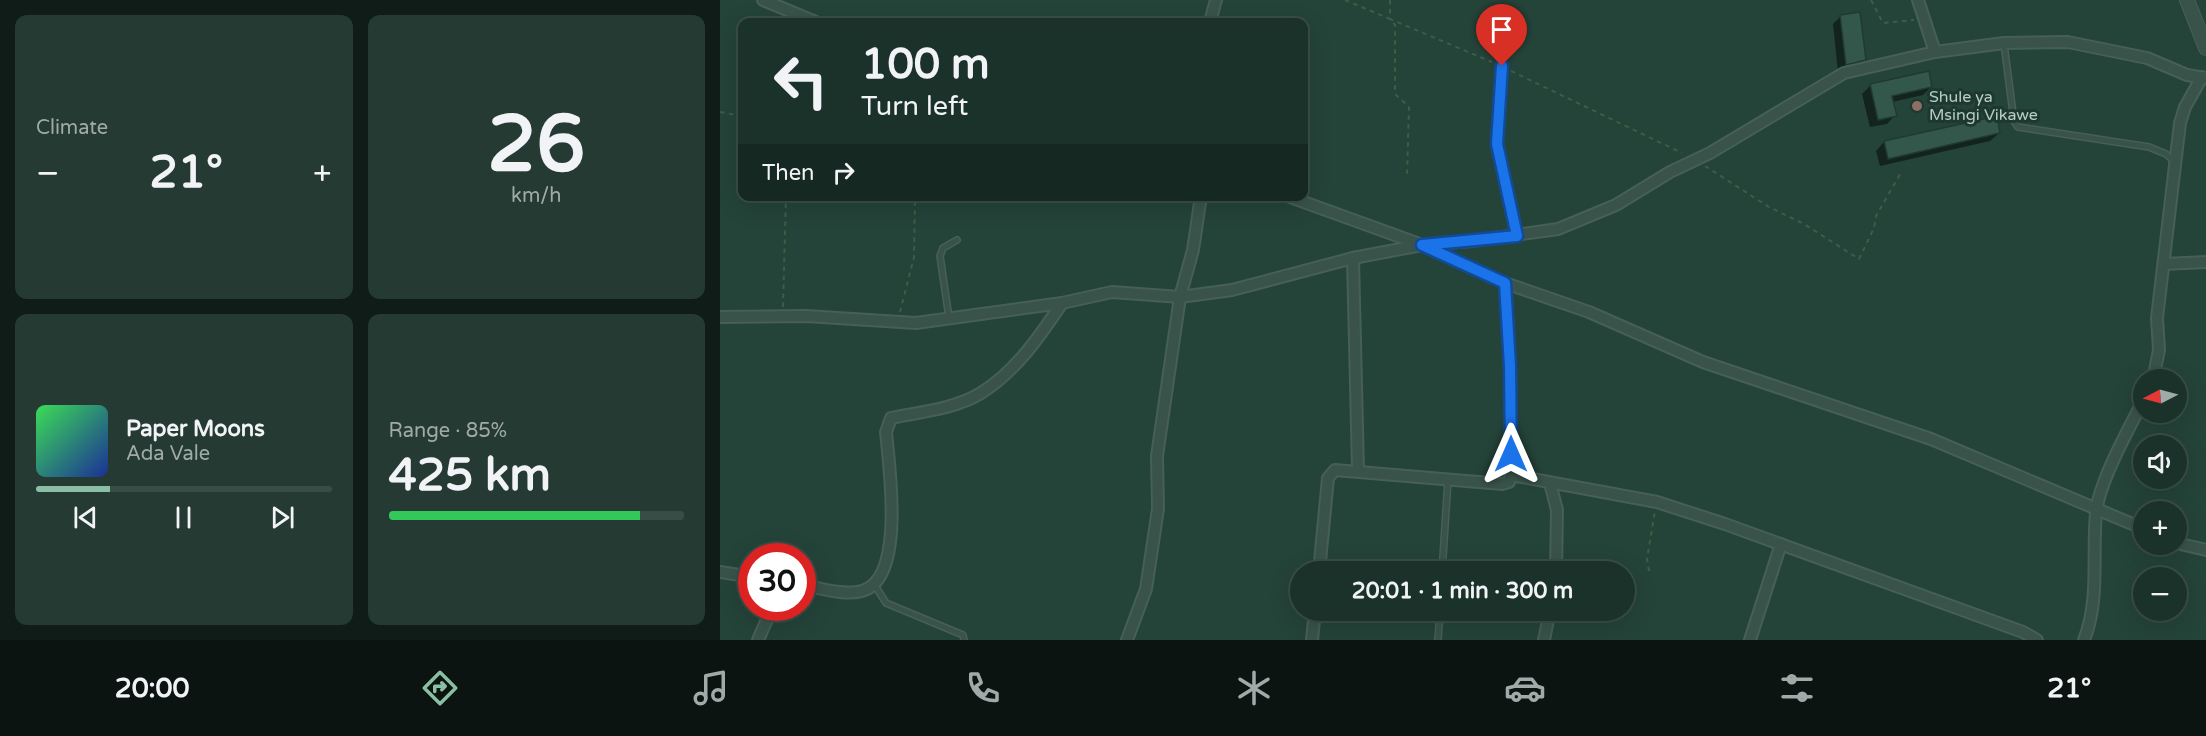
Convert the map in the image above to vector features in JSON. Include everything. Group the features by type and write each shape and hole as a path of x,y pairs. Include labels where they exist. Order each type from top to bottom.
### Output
{"street":[{"path":"763,0 806,18"},
{"path":"1211,18 1216,0"},
{"path":"1918,0 1935,52"},
{"path":"2187,0 2206,48"},
{"path":"720,316 828,316 897,324 950,320 1062,303 1112,292 1180,297 1244,288 1353,258 1422,245 1517,236 1558,229 1616,205 1844,73 1935,52 2004,43 2050,41 2107,47 2147,58 2187,75 2204,78 2182,115 2157,318 2159,350 2155,369"},
{"path":"1502,66 1497,144 1517,236"},
{"path":"1127,640 1146,590 1158,509 1157,456 1180,297 1193,250 1200,201"},
{"path":"1301,201 1422,245 1505,283 1589,312 1703,362 1931,438 2133,525"},
{"path":"1353,258 1358,470"},
{"path":"2164,264 2206,262"},
{"path":"1320,561 1328,478 1335,470 1358,470 1502,484 1509,482 1511,476 1510,366 1505,283"},
{"path":"816,587 850,593 863,591 874,584 887,557 893,531 886,432 891,418 948,406 980,393 1020,359 1062,303"},
{"path":"2084,640 2093,599 2096,510 2119,447 2133,420"},
{"path":"1511,476 1657,502 1781,544 2023,632 2037,640"},
{"path":"1550,483 1557,510 1556,561"},
{"path":"1750,640 1781,544"},
{"path":"2187,546 2206,550"},
{"path":"720,572 738,575"},
{"path":"758,640 766,621"},
{"path":"1312,640 1314,621"},
{"path":"1544,640 1548,621"}],"lane":[{"path":"2004,43 2014,121 2018,128 2149,147 2166,154 2176,164"},
{"path":"950,320 940,256 943,248 957,240"},
{"path":"1443,561 1448,479"},
{"path":"874,584 886,603 963,635 964,640"},
{"path":"1438,640 1439,621"}],"path":[{"path":"1345,0 1502,66 1695,160 1769,207 1804,224 1859,259 1874,228 1876,216 1902,171"},
{"path":"1390,0 1390,20 1396,30 1395,94 1409,107 1407,176"},
{"path":"1871,0 1883,23 1900,23 1924,18"},
{"path":"720,112 738,115"},
{"path":"783,316 786,201"},
{"path":"897,324 914,256 915,201"},
{"path":"1649,571 1648,550 1657,502"}],"building":[{"path":"1860,12 1866,60 1846,65 1840,15"},
{"path":"1929,71 1932,87 1892,96 1897,116 1878,120 1870,84"},
{"path":"1997,116 2000,133 1888,159 1884,141"}],"place":[{"name":"Shule ya Msingi Vikawe","path":"1917,106"}],"route":[{"path":"1502,66 1496,130 1497,144 1517,236 1473,242 1422,245 1505,283 1510,366 1511,454"}]}
